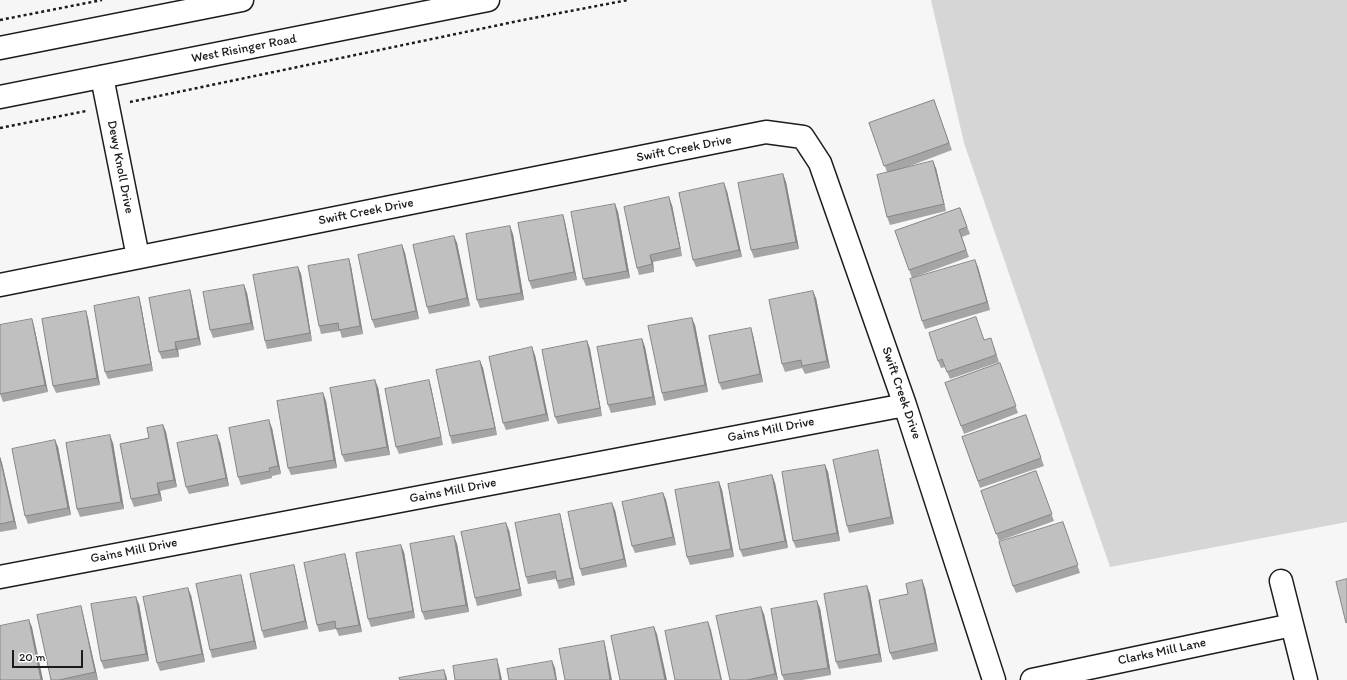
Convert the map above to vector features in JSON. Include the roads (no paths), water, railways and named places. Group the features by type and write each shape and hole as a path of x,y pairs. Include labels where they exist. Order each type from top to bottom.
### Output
{"street":[{"path":"0,48 242,0"},
{"name":"West Risinger Road","path":"0,97 488,0"},
{"name":"Dewy Knoll Drive","path":"102,77 138,258"},
{"name":"Swift Creek Drive","path":"0,285 766,132 803,137 820,162 905,405 994,680"},
{"name":"Gains Mill Drive","path":"0,576 905,405"},
{"path":"1281,581 1306,680"},
{"name":"Clarks Mill Lane","path":"1032,680 1292,625"}]}
